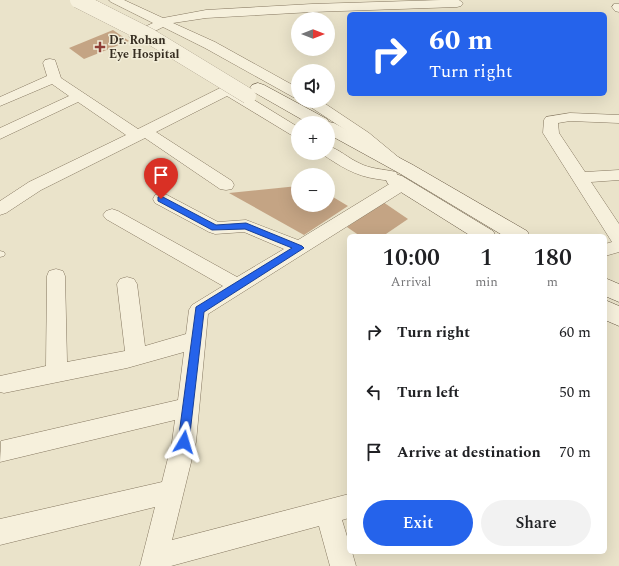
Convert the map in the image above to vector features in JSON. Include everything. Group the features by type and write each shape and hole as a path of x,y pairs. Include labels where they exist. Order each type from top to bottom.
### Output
{"main road":[{"path":"79,1 151,37 253,92 306,116"},
{"path":"253,92 291,119"},
{"path":"335,144 516,234"},
{"path":"402,177 483,234"},
{"path":"607,287 619,294"}],"street":[{"path":"115,0 210,45 291,90"},
{"path":"79,1 291,129"},
{"path":"135,36 163,22 184,17 311,4 456,2 464,12"},
{"path":"50,63 54,78 79,96 226,184"},
{"path":"0,102 54,78"},
{"path":"0,209 35,186 228,90"},
{"path":"0,134 79,96"},
{"path":"322,108 364,136 402,177 299,248 199,310 184,442 172,491 161,556 338,509 343,566"},
{"path":"619,119 570,117 551,120 551,132 619,238"},
{"path":"580,178 619,175"},
{"path":"161,199 215,228 246,226 299,248"},
{"path":"112,214 238,286"},
{"path":"607,249 619,246"},
{"path":"56,276 57,373"},
{"path":"127,284 136,356"},
{"path":"4,384 136,356 196,340"},
{"path":"1,452 188,407"},
{"path":"0,532 172,491"}],"building":[{"path":"113,30 129,41 84,59 69,48"},
{"path":"291,187 291,212 335,212 335,198 348,206 304,235 229,193"},
{"path":"383,202 408,219 386,234 357,234 347,227"}],"place":[{"name":"Dr. Rohan Eye Hospital","path":"100,47"}],"route":[{"path":"161,199 215,228 246,226 299,248 199,310 184,442"}]}
